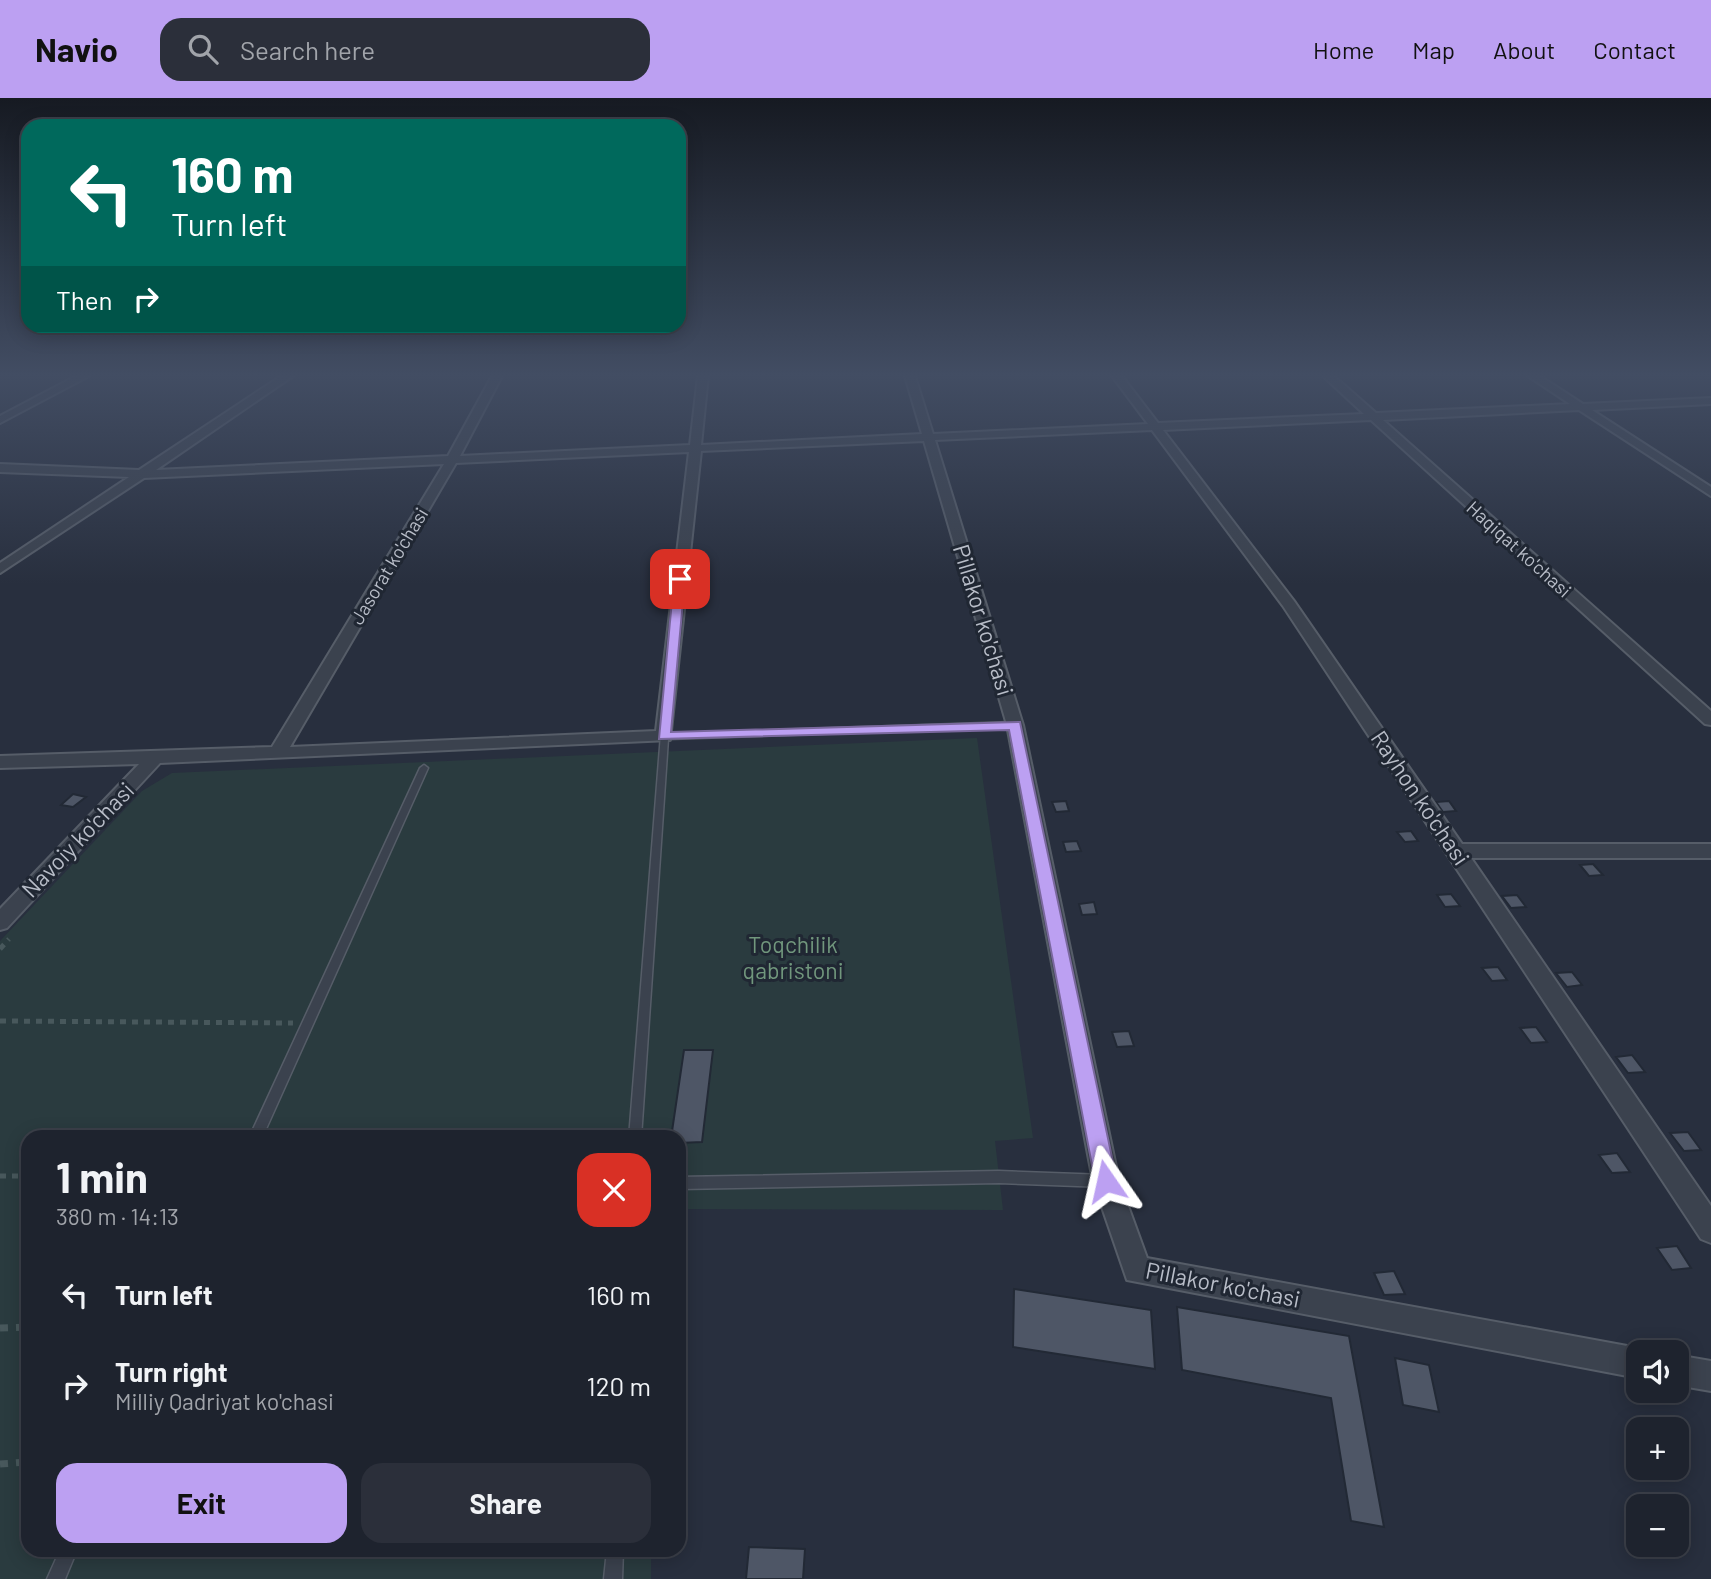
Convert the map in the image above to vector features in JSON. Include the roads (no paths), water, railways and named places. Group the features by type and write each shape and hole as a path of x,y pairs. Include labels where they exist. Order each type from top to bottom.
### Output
{"street":[{"path":"0,569 186,445"},
{"name":"Jasorat ko'chasi","path":"277,753 460,445"},
{"path":"0,762 664,736 694,445"},
{"path":"0,468 144,474 776,445"},
{"name":"Pillakor ko'chasi","path":"930,445 1015,725 1106,1181 1137,1270 1626,1361"},
{"name":"Rayhon ko'chasi","path":"1170,445 1289,604 1711,1229"},
{"name":"Haqiqat ko'chasi","path":"1404,445 1711,720"},
{"path":"1639,445 1711,492"},
{"name":"Navoiy ko'chasi","path":"0,922 155,758"},
{"path":"1456,851 1711,851"},
{"path":"1689,1372 1711,1376"}],"lane":[{"path":"636,1130 664,736 1015,725"},
{"path":"259,1130 424,768"},
{"path":"686,1183 999,1177 1106,1181"},
{"path":"56,1579 66,1557"},
{"path":"613,1579 615,1557"}],"park label":[{"name":"Toqchilik qabristoni","path":"793,958"}]}
